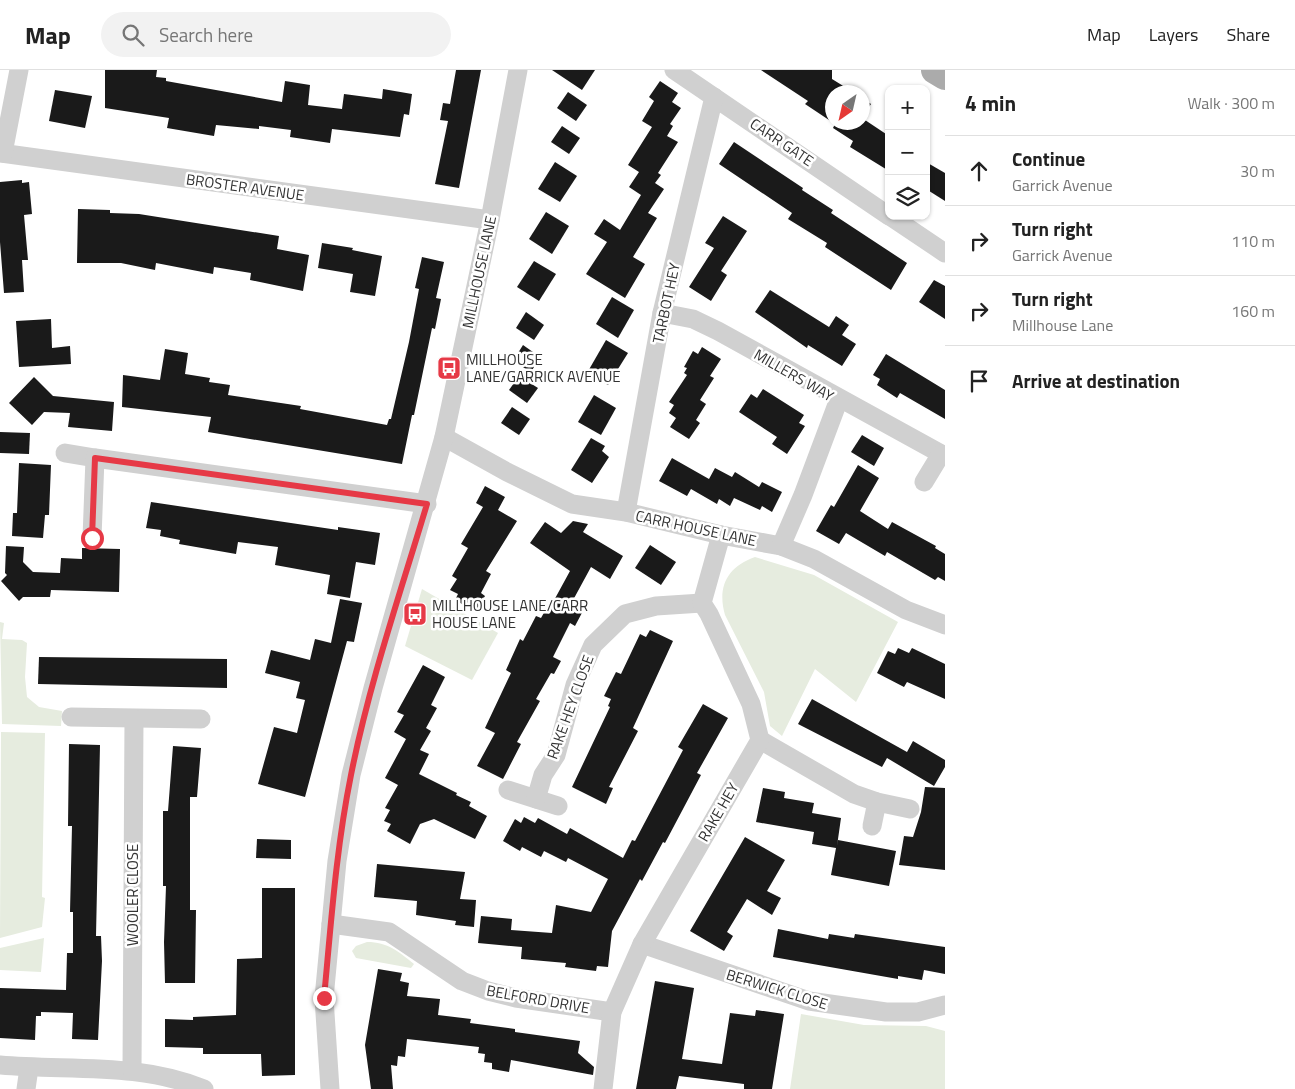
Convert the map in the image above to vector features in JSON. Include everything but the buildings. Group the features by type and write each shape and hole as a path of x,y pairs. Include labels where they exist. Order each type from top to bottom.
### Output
{"main road":[{"path":"935,70 945,76"}],"street":[{"path":"1,153 19,70"},
{"name":"MILLHOUSE LANE","path":"330,1089 324,998 337,861 351,775 372,688 427,504 444,437 490,220 518,70"},
{"name":"CARR GATE","path":"674,70 885,213"},
{"name":"TARBOT HEY","path":"626,512 662,313 714,96"},
{"name":"BROSTER AVENUE","path":"1,153 490,220"},
{"name":"CARR GATE","path":"895,220 945,252"},
{"name":"MILLERS WAY","path":"662,313 693,319 839,400 803,495 781,546"},
{"path":"839,400 904,432 943,455 924,482"},
{"name":"CARR HOUSE LANE","path":"444,437 507,472 572,504 626,512 721,535 781,546 814,558 906,610 945,625"},
{"path":"65,453 427,504"},
{"path":"92,538 95,458"},
{"path":"721,535 702,603 751,704 760,740 854,794 877,802 910,809"},
{"name":"RAKE HEY CLOSE","path":"536,799 543,775 556,755 575,685 593,645 625,614 656,606 702,603"},
{"path":"71,717 201,719"},
{"name":"WOOLER CLOSE","path":"132,1070 134,719"},
{"name":"RAKE HEY","path":"603,1089 612,1012 642,944 760,740"},
{"path":"508,790 558,806"},
{"path":"872,826 877,802"},
{"name":"BELFORD DRIVE","path":"331,924 389,932 462,981 488,991 516,998 612,1012"},
{"name":"BERWICK CLOSE","path":"642,944 809,1001 886,1012 918,1012 945,1004"},
{"path":"0,1065 29,1068 132,1070 184,1081 204,1089"},
{"path":"26,1089 29,1068"}],"shaded area":[{"path":"755,557 814,575 898,622 856,702 815,669 782,736 770,726 764,692 725,615 723,605 722,596 726,579 737,566"},
{"path":"422,589 498,633 472,680 405,646"},
{"path":"0,622 4,623 2,639 22,640 27,643 25,677 27,697 39,707 62,711 61,726 2,724"},
{"path":"1,732 45,733 42,897 45,898 42,927 0,938"},
{"path":"44,938 41,972 0,970 0,948"},
{"path":"367,942 387,946 414,964 411,968 356,958 352,951 356,946"},
{"path":"801,1014 864,1025 926,1026 945,1031 945,1089 790,1089"}],"place":[{"name":"MILLHOUSE LANE/GARRICK AVENUE","path":"449,368"},
{"name":"MILLHOUSE LANE/CARR HOUSE LANE","path":"415,614"}],"route":[{"path":"92,538 95,458 427,504 372,688 351,775 337,861 324,998"}]}
